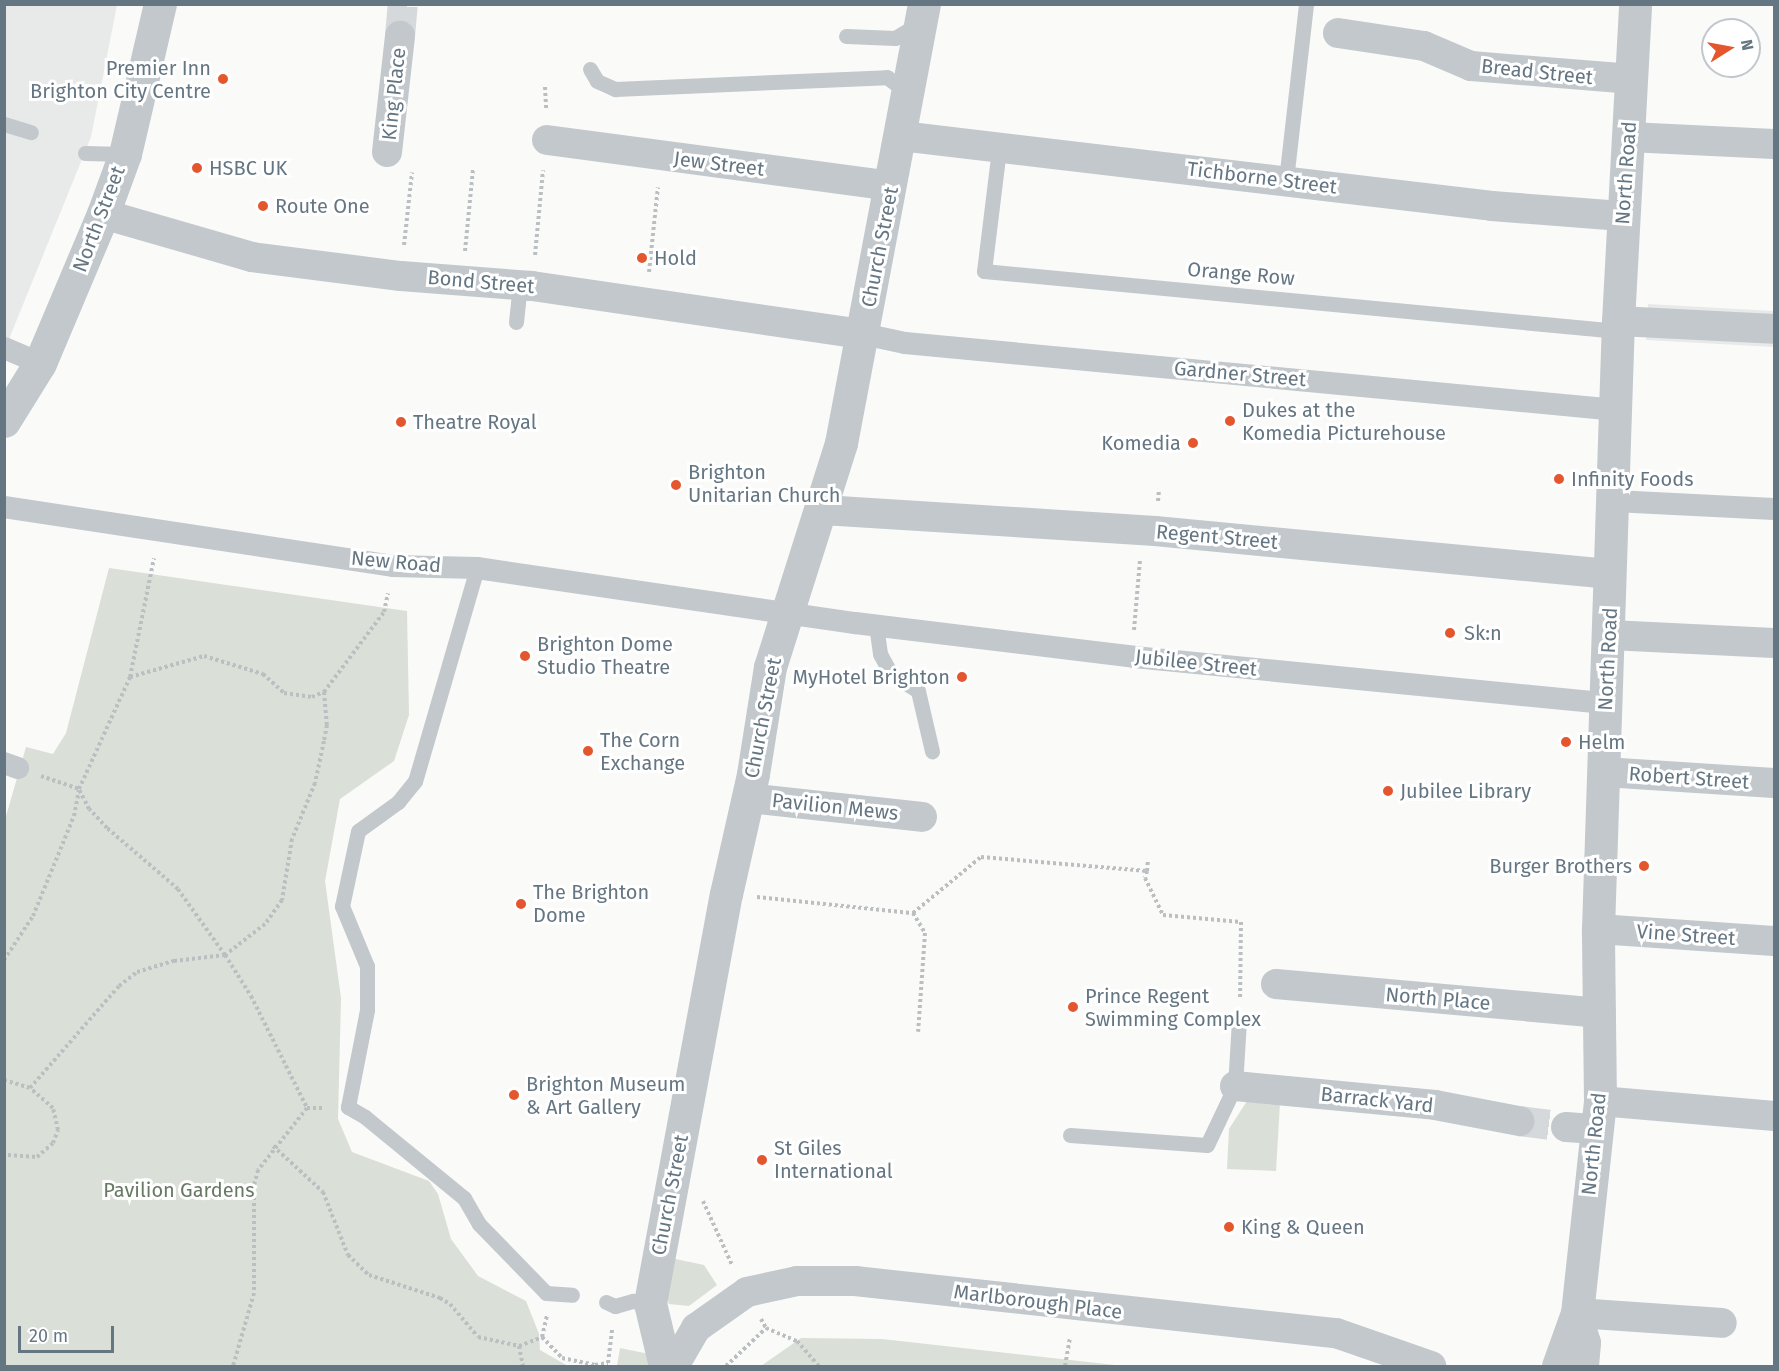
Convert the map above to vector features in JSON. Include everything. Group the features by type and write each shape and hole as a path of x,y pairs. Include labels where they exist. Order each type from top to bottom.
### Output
{"street":[{"name":"North Street","path":"4,421 40,363 103,214 125,154 160,4"},
{"name":"North Road","path":"1558,1366 1577,1313 1587,1119 1601,1013 1598,929 1605,703 1610,635 1622,216 1629,136 1635,4"},
{"name":"Church Street","path":"665,1366 650,1303 726,894 748,798 770,667 823,510 863,334 922,13"},
{"name":"Bread Street","path":"1338,33 1424,46 1471,66 1632,80"},
{"name":"King Place","path":"388,147 400,36"},
{"name":"Tichborne Street","path":"903,123 999,149 1286,180 1492,206 1622,216"},
{"path":"1629,136 1774,144"},
{"name":"Jew Street","path":"547,140 891,186"},
{"name":"Bond Street","path":"103,214 227,252 401,276 526,285 645,300 863,334"},
{"path":"1618,326 1774,329"},
{"name":"Gardner Street","path":"863,334 917,344 1617,410"},
{"path":"4,348 40,363"},
{"path":"1614,501 1774,509"},
{"name":"New Road","path":"4,507 393,566 477,568 788,614"},
{"name":"Regent Street","path":"823,510 1155,531 1611,574"},
{"name":"Jubilee Street","path":"788,614 1134,657 1605,703"},
{"path":"1610,635 1774,644"},
{"name":"Robert Street","path":"1604,772 1774,783"},
{"name":"Pavilion Mews","path":"748,798 922,817"},
{"name":"Vine Street","path":"1598,929 1774,941"},
{"name":"North Place","path":"1276,984 1601,1013"},
{"name":"Barrack Yard","path":"1235,1086 1435,1105 1519,1120"},
{"path":"1587,1119 1774,1116"},
{"name":"Marlborough Place","path":"674,1366 696,1328 747,1292 797,1281 855,1281 1336,1333 1431,1366"},
{"name":"North Road","path":"1577,1313 1586,1343 1584,1366"},
{"path":"1577,1313 1722,1323"}],"lane":[{"path":"1286,180 1306,4"},
{"path":"846,36 896,38 922,13"},
{"path":"590,69 597,81 615,89 887,77 900,87 903,123"},
{"path":"4,123 31,132"},
{"name":"Orange Row","path":"999,149 984,271 1618,326"},
{"path":"85,153 125,154"},
{"path":"516,322 526,285"},
{"path":"477,568 415,781 398,802 358,831 342,906 367,966 367,1010 348,1107 365,1117 464,1198 479,1224 546,1293 572,1295"},
{"path":"876,625 880,654 891,674 918,691 932,751"},
{"path":"1070,1135 1207,1145 1235,1086 1239,1021"},
{"path":"610,1304 633,1301 650,1303"}],"path":[{"path":"526,285 547,140"},
{"path":"388,147 415,144 401,276"},
{"path":"645,300 662,157"},
{"path":"462,279 473,169"},
{"path":"4,960 33,915 74,816 80,789 130,677 159,531"},
{"path":"130,677 204,656 263,674 285,693 312,697 324,692 384,612 393,566"},
{"path":"1134,619 1139,568"},
{"path":"30,1088 119,986 137,972 174,961 225,955 265,924 282,900 292,839 315,783 327,725 324,692"},
{"path":"11,766 80,789 89,809 107,828 178,889 251,996 307,1108 273,1146 258,1170 254,1185 254,1293 233,1366"},
{"path":"726,894 913,913 981,857 1147,871"},
{"path":"1148,859 1145,878 1163,915 1241,922 1243,958 1239,1021"},
{"path":"913,913 925,933 918,1032"},
{"path":"1243,958 1249,960"},
{"path":"4,1080 30,1088 55,1112 56,1138 38,1157 8,1155"},
{"path":"273,1146 323,1192 341,1242 356,1266 384,1283 440,1298 450,1304 478,1337 519,1346 542,1337 562,1358 595,1366 608,1363 610,1304"},
{"path":"698,1191 736,1273"},
{"path":"726,1366 766,1328 797,1341 819,1366"},
{"path":"1065,1366 1070,1339"},
{"path":"519,1346 523,1366"}],"shaded area":[{"path":"5,5 117,5 91,137 5,349"},
{"path":"1648,304 1774,311 1774,347 1646,340"}],"green space":[{"name":"Pavilion Gardens","path":"109,568 407,611 409,715 394,761 340,799 325,881 341,998 338,1119 352,1152 429,1181 438,1194 451,1239 478,1276 526,1301 539,1334 540,1350 568,1366 5,1366 4,823 26,747 53,754 66,733"},
{"path":"1247,1101 1280,1103 1276,1171 1227,1169 1229,1129"},
{"path":"666,1257 704,1265 717,1285 689,1306 669,1304 662,1283"},
{"path":"801,1338 882,1339 1124,1366 761,1366"},
{"path":"620,1348 649,1354 649,1366 617,1366"}],"tunnel":[{"path":"400,36 403,4"},
{"path":"1519,1121 1566,1127"}],"place":[{"name":"Premier Inn Brighton City Centre","path":"223,79"},
{"name":"HSBC UK","path":"197,168"},
{"name":"Route One","path":"263,206"},
{"name":"Hold","path":"642,258"},
{"name":"Dukes at the Komedia Picturehouse","path":"1230,421"},
{"name":"Theatre Royal","path":"401,422"},
{"name":"Komedia","path":"1193,443"},
{"name":"Infinity Foods","path":"1559,479"},
{"name":"Brighton Unitarian Church","path":"676,485"},
{"name":"Sk:n","path":"1450,633"},
{"name":"Brighton Dome Studio Theatre","path":"525,656"},
{"name":"MyHotel Brighton","path":"962,677"},
{"name":"Helm","path":"1566,742"},
{"name":"The Corn Exchange","path":"588,751"},
{"name":"Jubilee Library","path":"1388,791"},
{"name":"Burger Brothers","path":"1644,866"},
{"name":"The Brighton Dome","path":"521,904"},
{"name":"Prince Regent Swimming Complex","path":"1073,1007"},
{"name":"Brighton Museum & Art Gallery","path":"514,1095"},
{"name":"St Giles International","path":"762,1160"},
{"name":"King & Queen","path":"1229,1227"}]}
